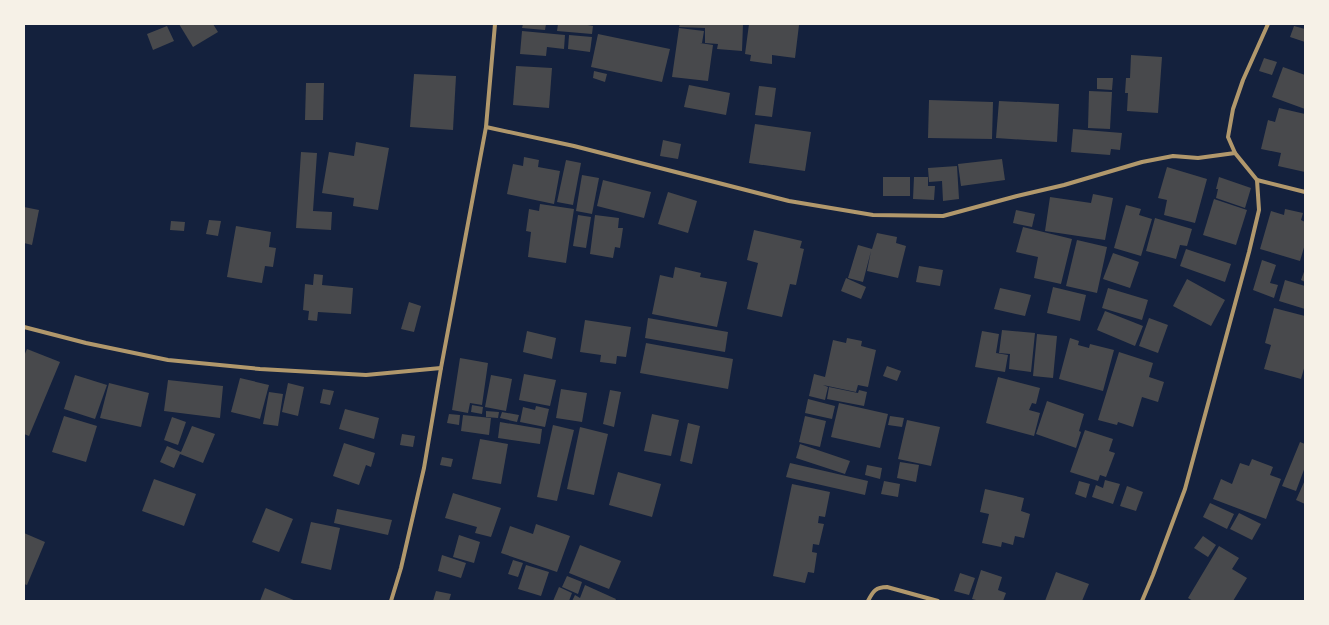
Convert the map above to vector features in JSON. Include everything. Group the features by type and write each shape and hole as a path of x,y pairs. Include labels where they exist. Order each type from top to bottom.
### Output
{"street":[{"path":"391,601 401,568 424,468 486,127 495,24"},
{"path":"1142,601 1185,490 1259,210 1257,180 1235,153 1228,137 1233,109 1243,80 1268,24"},
{"path":"486,127 574,146 789,201 873,215 943,216 1071,183 1142,162 1173,156 1198,158 1235,153"},
{"path":"1257,180 1305,192"},
{"path":"24,328 168,360 260,369 366,375 441,368"},
{"path":"868,601 875,589 887,587 938,601"}],"building":[{"path":"179,24 213,24 218,32 193,47"},
{"path":"523,24 546,24 545,30 522,28"},
{"path":"558,24 582,24 593,26 592,34 557,31"},
{"path":"680,24 743,24 742,51 717,49 718,44 705,43 705,28 679,27"},
{"path":"749,24 799,25 795,58 772,55 772,64 750,61 751,55 745,54"},
{"path":"167,26 174,41 153,50 147,34"},
{"path":"1294,26 1305,29 1305,42 1290,37"},
{"path":"679,28 704,31 702,43 700,43 713,45 708,81 672,77"},
{"path":"522,31 565,35 564,49 547,47 546,56 520,54"},
{"path":"598,34 670,49 662,82 591,67"},
{"path":"569,35 592,37 590,52 568,49"},
{"path":"1131,55 1162,57 1158,113 1127,111 1128,93 1125,93 1126,78 1130,78"},
{"path":"1264,58 1277,62 1272,75 1259,71"},
{"path":"516,66 552,68 549,108 513,105"},
{"path":"1283,67 1305,75 1305,109 1272,97"},
{"path":"594,71 607,74 605,82 593,78"},
{"path":"414,74 456,76 453,130 410,127"},
{"path":"1097,78 1113,78 1112,90 1097,89"},
{"path":"306,83 324,83 323,120 305,120"},
{"path":"689,85 730,93 726,115 684,107"},
{"path":"759,86 776,88 772,117 755,115"},
{"path":"1089,91 1112,92 1110,129 1088,128"},
{"path":"929,100 993,102 992,139 928,138"},
{"path":"999,101 1059,104 1057,142 996,138"},
{"path":"1279,108 1305,114 1305,172 1278,166 1281,153 1261,149 1268,120 1275,122"},
{"path":"755,124 811,132 805,171 749,163"},
{"path":"1073,129 1122,133 1120,150 1111,149 1110,155 1071,152"},
{"path":"663,140 681,144 678,159 660,156"},
{"path":"356,142 389,148 378,210 353,206 354,198 322,193 329,152 354,156"},
{"path":"301,152 317,153 313,211 332,212 331,230 296,228"},
{"path":"524,157 539,160 538,167 560,171 554,204 507,194 513,164 523,166"},
{"path":"1002,159 1005,180 961,186 958,164"},
{"path":"566,160 581,163 573,205 557,202"},
{"path":"957,166 959,199 943,201 942,181 929,182 928,168"},
{"path":"1167,167 1207,179 1195,223 1164,215 1167,200 1158,198"},
{"path":"582,175 599,178 592,214 576,211"},
{"path":"883,177 910,177 910,196 883,196"},
{"path":"914,177 928,177 928,186 935,186 934,200 913,199"},
{"path":"1219,177 1251,188 1245,208 1216,198 1218,189 1216,189"},
{"path":"603,180 651,192 644,218 597,206"},
{"path":"668,192 697,201 688,233 658,224"},
{"path":"1093,194 1113,198 1105,240 1045,231 1050,197 1091,203"},
{"path":"1214,199 1247,210 1236,245 1203,235"},
{"path":"540,204 574,209 566,263 528,257 531,232 526,231 529,209 539,211"},
{"path":"1126,205 1141,209 1139,215 1152,219 1141,256 1114,248"},
{"path":"24,207 39,210 32,245 24,243"},
{"path":"1285,209 1303,213 1301,220 1305,222 1305,244 1300,261 1260,249 1271,211 1284,215"},
{"path":"1016,210 1035,214 1032,227 1013,223"},
{"path":"578,215 591,217 586,248 573,246"},
{"path":"595,215 619,218 618,228 623,228 620,248 615,247 613,258 590,254"},
{"path":"1155,218 1192,229 1187,246 1180,245 1176,259 1146,251"},
{"path":"209,220 221,221 218,236 206,234"},
{"path":"171,221 185,222 184,231 170,230"},
{"path":"236,226 271,232 269,247 276,248 273,267 265,266 262,283 227,277"},
{"path":"1023,227 1072,239 1061,284 1034,278 1038,257 1016,252"},
{"path":"754,230 802,241 800,248 804,249 796,285 790,284 782,317 747,309 758,263 747,260"},
{"path":"877,233 897,237 896,243 906,246 898,278 867,271 871,251 863,282 848,278 858,245 872,249"},
{"path":"1077,240 1107,247 1097,293 1066,286"},
{"path":"1186,249 1231,264 1225,282 1180,266"},
{"path":"1113,253 1139,262 1130,288 1103,279"},
{"path":"1262,260 1276,265 1270,283 1278,285 1274,298 1253,290"},
{"path":"919,266 943,270 940,286 916,282"},
{"path":"675,267 701,273 700,277 727,282 717,327 652,314 660,275 673,278"},
{"path":"1305,269 1305,282 1301,280"},
{"path":"314,274 323,275 322,285 353,288 351,314 318,312 317,321 308,320 309,311 303,310 305,284 313,285"},
{"path":"846,278 866,287 861,299 841,291"},
{"path":"1187,279 1225,300 1211,326 1173,306"},
{"path":"1285,280 1305,286 1305,309 1279,301"},
{"path":"1053,287 1086,295 1080,321 1047,313"},
{"path":"1000,288 1031,295 1025,316 994,309"},
{"path":"1108,288 1148,300 1142,320 1102,308"},
{"path":"409,302 421,306 414,332 401,329"},
{"path":"1274,308 1305,316 1305,365 1301,379 1264,369 1271,345 1265,343"},
{"path":"1105,311 1143,326 1135,346 1097,330"},
{"path":"648,318 728,332 725,352 645,338"},
{"path":"1149,318 1168,325 1158,353 1139,346"},
{"path":"585,320 631,327 626,357 617,356 616,364 600,362 601,355 580,352"},
{"path":"1002,330 1035,333 1031,372 1009,369 1010,354 999,353"},
{"path":"527,331 556,338 552,359 523,352"},
{"path":"982,331 999,334 996,353 1008,355 1005,372 975,367"},
{"path":"1037,334 1057,336 1053,378 1033,376"},
{"path":"847,338 862,341 861,346 876,350 868,387 858,385 856,392 823,385 828,387 825,400 809,396 814,374 825,377 833,340 846,343"},
{"path":"1070,338 1079,341 1078,345 1089,348 1090,344 1114,350 1103,391 1059,379"},
{"path":"646,343 733,359 728,389 640,373"},
{"path":"27,349 60,362 29,436 24,434 24,356"},
{"path":"1119,352 1153,363 1149,377 1164,382 1158,402 1142,397 1133,427 1118,422 1117,425 1098,420"},
{"path":"460,358 488,363 482,405 470,403 468,413 452,410"},
{"path":"887,366 901,371 897,381 883,376"},
{"path":"524,374 556,380 550,406 519,400"},
{"path":"75,375 107,385 95,419 64,409"},
{"path":"491,375 512,379 506,411 485,407"},
{"path":"998,377 1040,388 1036,404 1032,403 1029,410 1040,413 1034,436 986,423"},
{"path":"240,378 269,385 260,419 231,412"},
{"path":"168,380 223,386 220,418 164,411"},
{"path":"109,383 149,393 141,427 100,418"},
{"path":"288,383 304,387 298,416 282,412"},
{"path":"829,387 858,393 859,390 867,392 864,406 827,399"},
{"path":"323,389 334,391 330,405 320,403"},
{"path":"561,389 587,393 582,422 556,418"},
{"path":"610,390 621,392 614,427 603,424"},
{"path":"269,392 283,394 278,426 263,424"},
{"path":"808,399 835,406 832,419 805,413"},
{"path":"1047,401 1084,414 1079,431 1081,432 1076,448 1036,434"},
{"path":"839,403 888,414 880,448 831,437"},
{"path":"472,405 483,407 482,414 471,412"},
{"path":"536,406 549,409 545,427 520,422 523,407 535,410"},
{"path":"345,409 379,418 374,439 339,429"},
{"path":"486,411 499,412 498,418 486,417"},
{"path":"502,412 519,415 517,422 500,418"},
{"path":"449,414 460,415 459,425 447,423"},
{"path":"652,414 679,420 671,456 644,451"},
{"path":"463,415 491,418 489,435 461,431"},
{"path":"64,416 97,426 86,462 52,452"},
{"path":"805,416 826,421 820,447 799,442"},
{"path":"890,416 904,418 902,427 888,425"},
{"path":"172,417 186,422 178,445 164,440"},
{"path":"907,420 940,427 931,466 898,459"},
{"path":"500,422 542,429 540,444 498,438"},
{"path":"688,423 700,426 692,464 680,461"},
{"path":"553,425 574,430 557,501 537,497"},
{"path":"192,426 215,434 203,463 180,454 174,468 160,462 167,446 181,452"},
{"path":"580,427 608,434 594,495 567,489"},
{"path":"1085,430 1113,439 1109,451 1115,453 1106,477 1100,475 1098,481 1070,472"},
{"path":"402,434 415,436 413,447 400,445"},
{"path":"480,439 508,444 501,484 472,479"},
{"path":"1300,442 1305,444 1305,467 1296,491 1282,486"},
{"path":"344,443 375,453 371,467 366,465 359,485 333,476"},
{"path":"800,444 850,461 845,474 796,458"},
{"path":"442,457 453,459 451,467 440,465"},
{"path":"1252,459 1273,467 1270,475 1281,479 1266,519 1213,499 1221,479 1232,484 1240,463 1249,466"},
{"path":"900,462 919,465 916,482 897,478"},
{"path":"790,463 868,481 865,495 786,477"},
{"path":"867,465 882,468 880,479 865,475"},
{"path":"618,472 661,484 652,517 609,505"},
{"path":"154,479 196,494 184,526 142,511"},
{"path":"1105,480 1120,484 1113,504 1092,497 1096,485 1103,488"},
{"path":"1305,480 1305,504 1296,500"},
{"path":"884,481 900,484 898,497 881,494"},
{"path":"1079,481 1090,484 1086,498 1075,494"},
{"path":"792,484 830,492 825,517 819,516 818,523 824,524 819,545 813,544 812,552 817,553 814,573 808,572 805,583 773,576"},
{"path":"1127,486 1143,492 1136,511 1120,506"},
{"path":"985,489 1024,498 1021,511 1030,514 1024,538 1015,536 1013,545 1002,542 1001,547 982,543 989,514 980,512"},
{"path":"453,493 501,508 491,537 475,533 477,527 445,518"},
{"path":"1210,503 1234,514 1227,529 1203,517"},
{"path":"266,508 293,519 279,552 252,542"},
{"path":"337,509 392,520 388,535 334,523"},
{"path":"1239,513 1261,524 1252,540 1230,529"},
{"path":"311,522 340,528 331,570 301,563"},
{"path":"536,524 570,536 557,572 501,553 510,526 533,534"},
{"path":"24,533 45,542 27,585 24,584"},
{"path":"459,535 480,542 474,563 453,557"},
{"path":"1203,536 1216,545 1208,557 1194,548"},
{"path":"580,545 621,561 609,589 569,573"},
{"path":"1219,546 1239,558 1232,569 1247,578 1233,601 1193,601 1188,598"},
{"path":"442,555 466,563 461,578 438,571"},
{"path":"513,560 523,563 518,577 508,574"},
{"path":"526,565 549,572 541,596 518,589"},
{"path":"981,570 1002,577 998,590 1006,593 1003,601 980,601 972,599"},
{"path":"1056,572 1089,584 1082,601 1045,601"},
{"path":"960,573 975,578 969,595 954,591"},
{"path":"567,576 582,582 578,594 562,587"},
{"path":"585,585 616,599 615,601 572,601 575,595 580,598"},
{"path":"559,587 572,593 569,601 553,601"},
{"path":"265,588 296,601 260,601"},
{"path":"436,591 451,594 449,601 433,601"}]}
